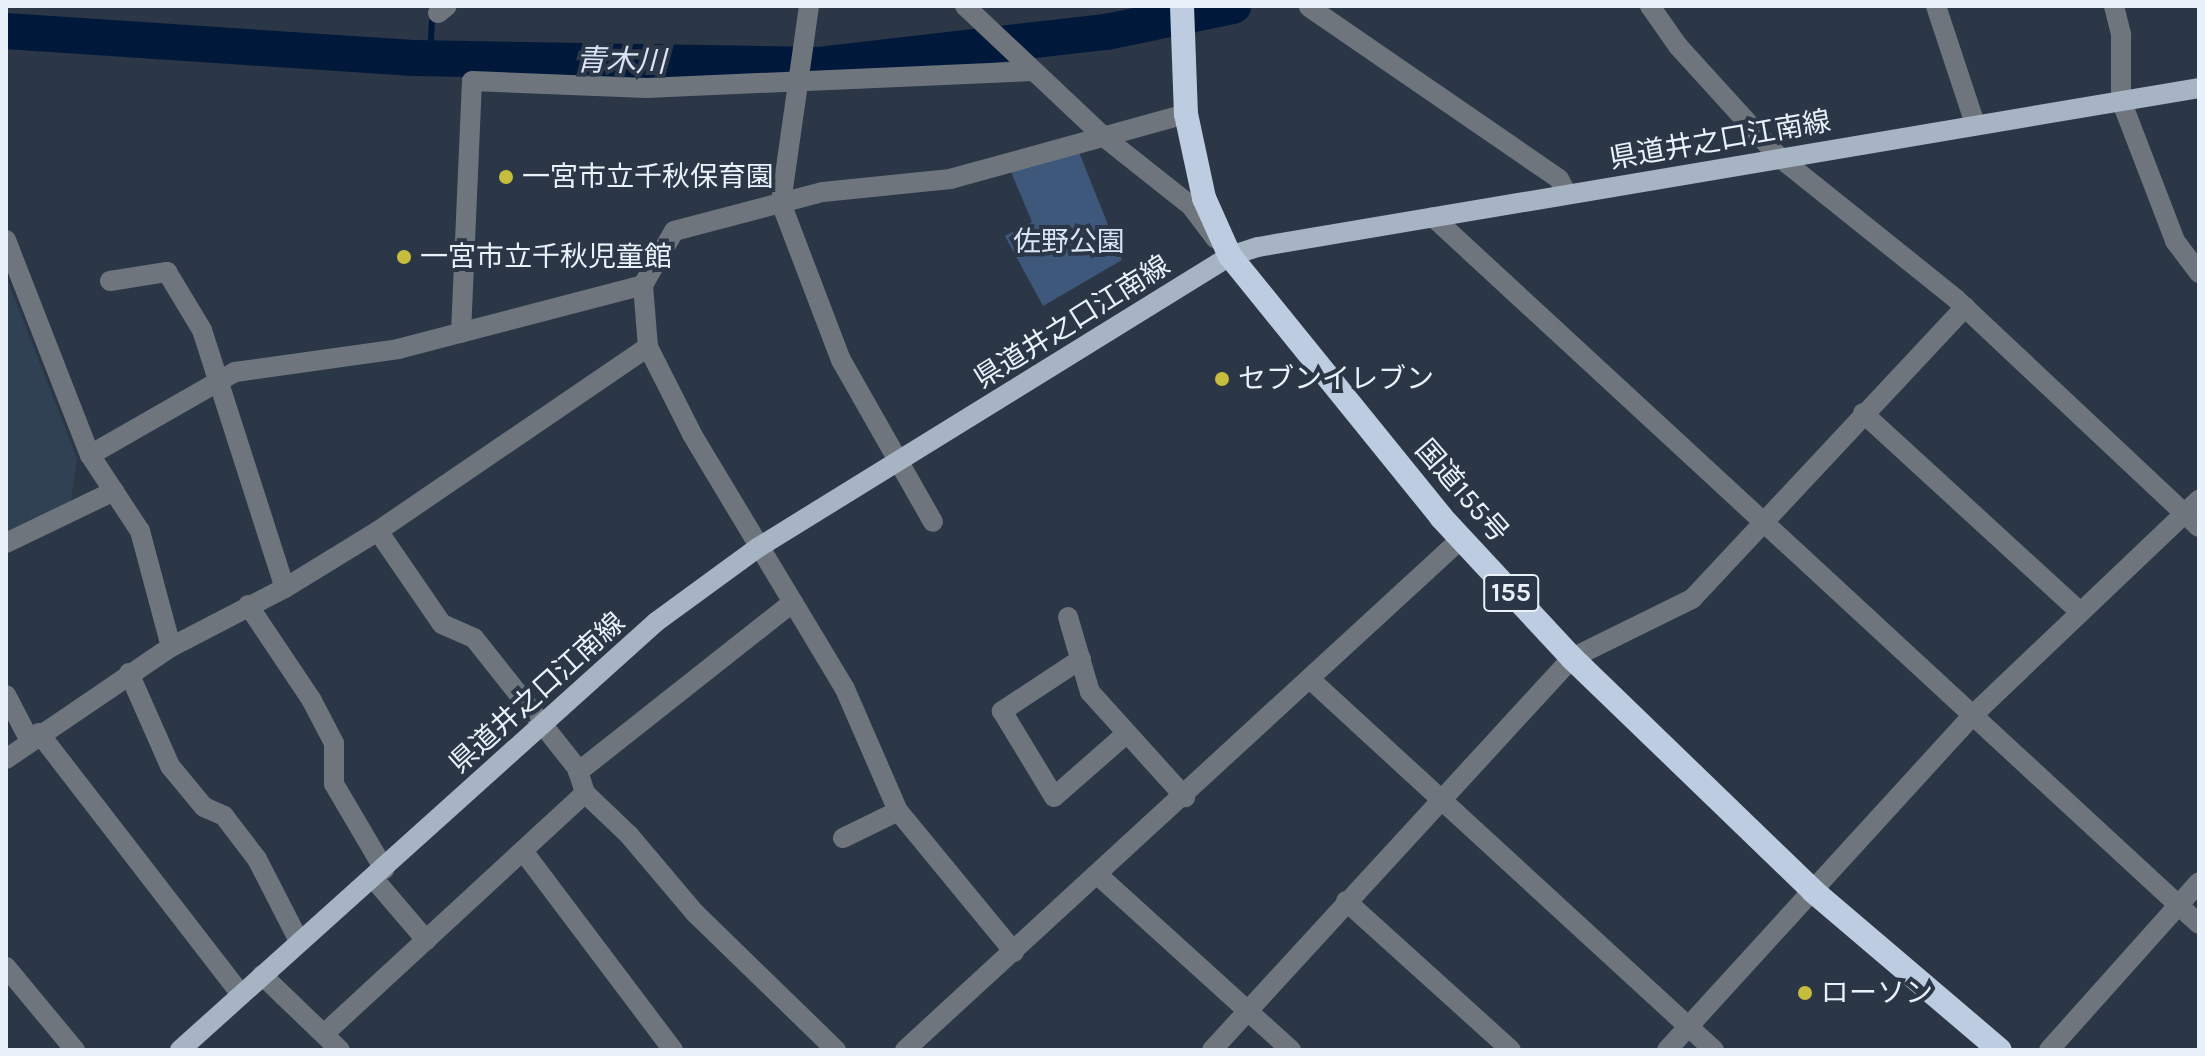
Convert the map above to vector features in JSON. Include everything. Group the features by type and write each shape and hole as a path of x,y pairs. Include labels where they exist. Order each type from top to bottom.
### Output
{"highway":[{"name":"国道155号","path":"1182,6 1186,114 1204,198 1230,256 1461,539 1572,658 1813,891 2000,1050"}],"main road":[{"name":"県道井之口江南線","path":"180,1050 656,622 759,547 899,464 1230,256 1779,157 2199,88"}],"street":[{"path":"809,6 781,203 841,360 933,522"},
{"path":"965,6 1104,137 1191,206 1230,256"},
{"path":"1650,6 1697,69 1779,157 1965,307 2194,514 2080,612 1974,714 1667,1050"},
{"path":"1936,6 1975,124"},
{"path":"2114,6 2121,35 2121,100 2175,241 2199,273"},
{"path":"1309,7 1559,179 1567,194"},
{"path":"461,333 472,81 646,88 798,85 1029,67"},
{"path":"1014,952 898,811 845,689 759,547 648,347 643,285 674,231 823,192 950,179 1186,114"},
{"path":"1433,217 2199,924"},
{"path":"6,240 90,455 140,531 171,647"},
{"path":"110,281 167,272 186,312 202,330 285,588"},
{"path":"90,455 235,372 398,349 643,285"},
{"path":"1212,1050 1572,658 1692,599 1965,307"},
{"path":"6,759 34,736 171,647 285,588 378,531 648,347"},
{"path":"1863,413 2080,612"},
{"path":"6,543 114,491"},
{"path":"378,531 442,624 474,638 578,772 585,793 629,835 695,913 836,1050"},
{"path":"905,1050 1185,797 1461,539"},
{"path":"578,772 793,602"},
{"path":"248,605 334,743 334,784 378,873 426,940"},
{"path":"1068,617 1090,692 1185,797"},
{"path":"1081,659 1002,711 1054,797 1127,733"},
{"path":"129,673 170,766 204,807 224,816 257,859 299,941"},
{"path":"1311,680 1443,796 1714,1050"},
{"path":"6,695 34,736 241,994"},
{"path":"324,1034 585,793"},
{"path":"843,838 898,811"},
{"path":"523,851 673,1050"},
{"path":"1099,876 1291,1050"},
{"path":"2049,1050 2199,882"},
{"path":"1346,901 1511,1050"},
{"path":"6,967 75,1050"},
{"path":"262,975 340,1050"}],"shaded area":[{"path":"6,277 77,458 71,501 6,532"}],"green space":[{"name":"佐野公園","path":"1079,152 1122,260 1043,306 1005,236 1032,222 1009,167"}],"waterway":[{"name":"青木川","path":"6,31 413,58 819,65 1106,32 1233,6"},
{"path":"430,58 432,21 439,17"}],"place":[{"name":"一宮市立千秋保育園","path":"506,177"},
{"name":"一宮市立千秋児童館","path":"404,257"},
{"name":"セブンイレブン","path":"1222,379"},
{"name":"ローソン","path":"1805,993"}]}
